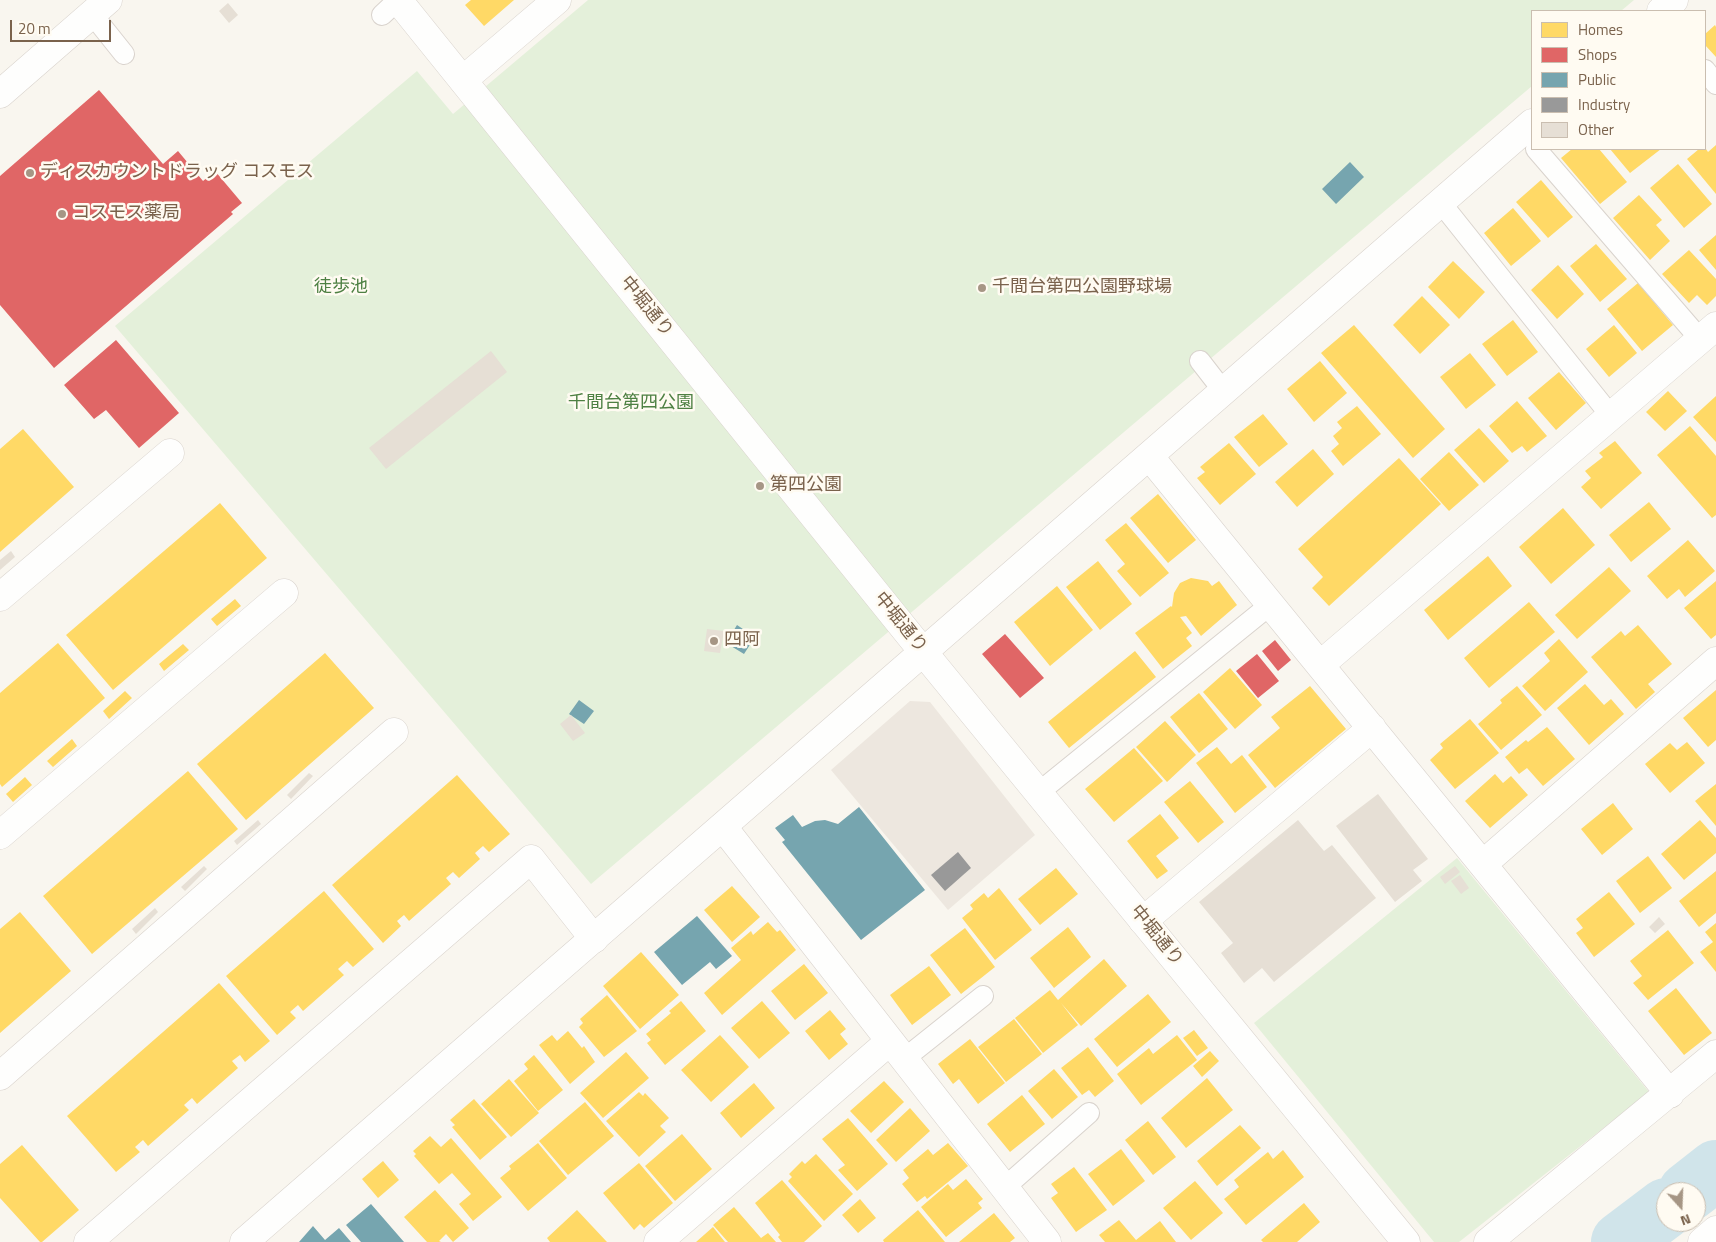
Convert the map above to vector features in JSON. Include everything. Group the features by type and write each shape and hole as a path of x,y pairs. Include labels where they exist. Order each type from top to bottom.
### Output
{"street":[{"path":"463,80 557,0"},
{"path":"1662,10 1674,0"},
{"name":"中堀通り","path":"393,5 463,80 924,653 1406,1242"},
{"path":"0,94 100,7"},
{"path":"244,1242 1441,203 1530,137"},
{"path":"1320,665 1711,332"},
{"path":"0,597 170,453"},
{"path":"1150,457 1670,1094"},
{"path":"0,835 284,593"},
{"path":"1482,864 1716,661"},
{"path":"1143,921 1372,728"},
{"path":"0,1076 394,732"},
{"path":"723,827 1047,1242"},
{"path":"88,1242 531,859 594,939"},
{"path":"658,1242 897,1050"},
{"path":"1488,1242 1670,1094 1716,1054"},
{"path":"1702,1242 1716,1230"}],"lane":[{"path":"100,7 124,54"},
{"path":"1706,71 1716,84"},
{"path":"1542,150 1711,332"},
{"path":"1441,203 1611,416"},
{"path":"1200,361 1224,392"},
{"path":"1038,793 1270,605"},
{"path":"897,1050 984,996"},
{"path":"1004,1188 1089,1113"}],"shaded area":[{"path":"910,701 930,702 1035,835 948,910 831,770"}],"green space":[{"name":"千間台第四公園","path":"588,0 1634,0 1622,10 1531,10 1531,87 591,884 115,326 417,71 453,114"},
{"path":"1457,858 1649,1092 1459,1242 1434,1242 1254,1023"}],"building: Homes":[{"path":"471,0 514,0 484,26 465,5"},
{"path":"1715,25 1716,57 1706,46 1706,33"},
{"path":"1716,145 1716,194 1687,159 1698,150 1706,149 1708,152"},
{"path":"1571,150 1600,150 1627,182 1600,204 1561,158"},
{"path":"1611,150 1660,150 1630,173"},
{"path":"1678,164 1712,204 1684,228 1650,188"},
{"path":"1541,180 1573,217 1548,238 1516,202"},
{"path":"1639,195 1662,220 1656,225 1670,241 1650,260 1613,218"},
{"path":"1513,208 1541,241 1511,266 1484,233"},
{"path":"1716,235 1716,270 1699,250"},
{"path":"1596,244 1627,279 1600,302 1570,266"},
{"path":"1689,250 1716,279 1716,296 1707,305 1697,295 1689,303 1662,274"},
{"path":"1453,261 1485,292 1459,319 1428,287"},
{"path":"1558,265 1584,294 1557,319 1531,290"},
{"path":"1638,283 1673,325 1642,351 1607,309"},
{"path":"1422,296 1450,325 1420,354 1393,325"},
{"path":"1513,320 1538,352 1507,376 1482,344"},
{"path":"1354,325 1445,429 1413,458 1321,353"},
{"path":"1614,325 1637,353 1609,377 1586,349"},
{"path":"1470,353 1496,385 1466,409 1440,377"},
{"path":"1320,361 1347,393 1314,422 1287,389"},
{"path":"1559,372 1586,403 1556,430 1528,398"},
{"path":"1668,391 1687,411 1665,431 1646,412"},
{"path":"1716,396 1716,442 1693,417"},
{"path":"1517,401 1547,436 1527,452 1522,446 1512,453 1489,426"},
{"path":"1357,406 1381,434 1343,466 1331,451 1339,444 1333,436 1342,428 1337,422"},
{"path":"1263,414 1288,444 1259,467 1234,437"},
{"path":"1690,426 1716,456 1716,515 1712,518 1657,455"},
{"path":"1479,428 1509,461 1484,483 1454,450"},
{"path":"23,429 74,487 0,552 0,449"},
{"path":"1615,441 1642,473 1601,509 1581,487 1591,478 1585,471 1603,457 1599,453"},
{"path":"1229,443 1256,474 1220,505 1197,478 1205,472 1200,467"},
{"path":"1313,449 1334,474 1297,507 1275,482"},
{"path":"1449,452 1479,485 1449,511 1420,479"},
{"path":"1399,458 1441,504 1329,606 1312,588 1323,577 1298,549"},
{"path":"1158,494 1196,540 1168,563 1130,518"},
{"path":"1649,502 1671,529 1631,562 1609,535"},
{"path":"220,503 267,558 113,690 66,635"},
{"path":"1563,508 1595,545 1551,584 1519,547"},
{"path":"1126,523 1169,573 1140,597 1117,571 1125,564 1105,540"},
{"path":"1688,540 1715,571 1685,597 1679,589 1667,599 1647,576"},
{"path":"1488,556 1512,586 1448,640 1424,610"},
{"path":"1098,561 1132,604 1100,630 1066,587"},
{"path":"1609,567 1631,591 1577,639 1555,615"},
{"path":"1191,578 1208,581 1212,586 1219,581 1237,605 1201,636 1186,616 1180,617 1192,633 1186,638 1192,646 1163,669 1135,633 1172,607 1174,593 1180,583"},
{"path":"1716,581 1716,635 1711,639 1684,608"},
{"path":"1057,586 1093,630 1050,666 1014,622"},
{"path":"235,599 241,606 217,626 211,619"},
{"path":"1529,602 1555,632 1489,688 1464,658"},
{"path":"1638,625 1672,664 1648,684 1655,692 1636,709 1591,657 1621,631 1625,636"},
{"path":"1559,639 1588,672 1545,711 1522,686 1550,661 1544,653"},
{"path":"58,643 105,698 2,787 0,784 0,693"},
{"path":"183,644 189,650 164,671 159,664"},
{"path":"1135,651 1156,677 1069,748 1048,722"},
{"path":"325,653 374,708 246,820 197,764"},
{"path":"1230,668 1262,705 1235,729 1203,692"},
{"path":"1585,684 1604,705 1611,699 1624,714 1589,745 1557,708"},
{"path":"1310,686 1346,729 1275,788 1248,755 1280,728 1271,717"},
{"path":"1517,686 1542,715 1501,750 1478,724 1502,703 1500,700"},
{"path":"1716,690 1716,740 1708,747 1683,718"},
{"path":"125,691 132,698 109,719 103,711"},
{"path":"1199,693 1228,729 1199,753 1170,717"},
{"path":"1470,719 1499,753 1455,789 1430,760 1443,748 1440,744"},
{"path":"1165,721 1196,755 1167,782 1136,747"},
{"path":"1547,727 1575,759 1543,786 1527,768 1519,774 1505,757 1526,740 1528,742"},
{"path":"72,739 77,746 53,767 47,761"},
{"path":"1687,742 1705,763 1670,793 1645,764 1670,743 1677,750"},
{"path":"1217,747 1231,764 1242,755 1267,787 1235,813 1196,763"},
{"path":"1134,748 1163,781 1114,822 1085,789"},
{"path":"188,771 238,829 92,954 43,896"},
{"path":"1495,774 1503,783 1511,776 1528,795 1490,828 1465,801"},
{"path":"457,775 510,834 489,852 483,846 475,853 480,859 459,878 453,872 446,878 451,884 409,921 404,915 397,921 401,926 383,943 332,885"},
{"path":"25,777 32,785 13,802 6,794"},
{"path":"1190,781 1224,822 1198,843 1164,802"},
{"path":"1716,784 1716,826 1695,801"},
{"path":"1613,803 1633,829 1602,855 1581,829"},
{"path":"1160,814 1179,838 1156,856 1168,871 1157,879 1127,841"},
{"path":"1700,820 1716,838 1716,853 1684,880 1661,854"},
{"path":"1648,856 1672,888 1640,913 1616,881"},
{"path":"1056,868 1078,894 1040,925 1018,899"},
{"path":"1716,871 1716,913 1699,927 1679,901"},
{"path":"732,886 760,917 732,942 704,910"},
{"path":"999,888 1032,930 995,960 962,918 973,909 970,905 984,893 988,898"},
{"path":"324,891 374,949 353,967 347,961 338,969 344,975 303,1011 298,1005 290,1012 296,1018 277,1035 226,976"},
{"path":"1609,892 1635,924 1594,957 1576,933 1583,928 1576,919"},
{"path":"20,912 71,971 0,1033 0,929"},
{"path":"768,922 777,932 780,930 796,950 722,1015 704,993 741,960 731,948 751,931 753,935"},
{"path":"1716,923 1716,972 1700,952 1713,942 1705,932"},
{"path":"1068,927 1091,957 1054,988 1030,958"},
{"path":"965,928 995,967 961,994 930,955"},
{"path":"1668,930 1694,963 1648,1000 1633,983 1642,976 1630,961"},
{"path":"641,952 679,995 640,1029 603,986"},
{"path":"1104,959 1127,986 1081,1026 1061,1003 1078,1025 1043,1053 1015,1018 1050,990 1058,1000"},
{"path":"804,964 828,993 795,1020 771,991"},
{"path":"929,966 951,995 912,1025 890,995"},
{"path":"219,983 270,1041 245,1062 240,1055 232,1061 238,1068 197,1104 192,1098 184,1105 189,1110 148,1146 143,1140 135,1147 140,1152 116,1172 67,1116"},
{"path":"1676,988 1712,1033 1684,1055 1648,1011"},
{"path":"1148,994 1171,1022 1117,1067 1094,1039"},
{"path":"607,995 637,1031 604,1057 579,1027 583,1023 580,1019"},
{"path":"681,1001 706,1031 665,1065 647,1043 651,1040 646,1034 671,1013 669,1011"},
{"path":"762,1001 790,1033 759,1059 731,1028"},
{"path":"830,1010 846,1029 840,1034 848,1044 829,1060 805,1031"},
{"path":"1014,1019 1042,1054 1006,1082 978,1047"},
{"path":"1194,1030 1208,1048 1197,1056 1183,1038"},
{"path":"568,1031 582,1048 584,1046 595,1062 570,1084 539,1045 552,1035 557,1041"},
{"path":"720,1035 749,1067 711,1102 681,1070"},
{"path":"1177,1035 1197,1060 1141,1105 1117,1074 1149,1048 1153,1054"},
{"path":"970,1039 1005,1083 978,1104 959,1079 953,1084 938,1064"},
{"path":"1088,1047 1114,1081 1095,1097 1089,1090 1082,1095 1061,1068"},
{"path":"1210,1051 1219,1061 1202,1077 1193,1066"},
{"path":"626,1052 649,1078 603,1118 580,1093"},
{"path":"534,1055 563,1090 538,1111 514,1081 528,1069 524,1064"},
{"path":"1054,1069 1078,1097 1052,1119 1028,1091"},
{"path":"1207,1078 1233,1110 1186,1148 1161,1118"},
{"path":"509,1079 539,1113 511,1137 481,1104"},
{"path":"884,1081 904,1102 871,1133 850,1111"},
{"path":"754,1083 775,1108 741,1138 720,1113"},
{"path":"639,1092 643,1096 645,1093 669,1118 660,1126 666,1132 639,1157 606,1121"},
{"path":"1022,1095 1045,1124 1010,1152 987,1124"},
{"path":"474,1099 507,1137 480,1160 452,1127 455,1125 450,1120"},
{"path":"585,1102 614,1136 568,1175 539,1141"},
{"path":"910,1108 930,1131 896,1162 876,1140"},
{"path":"848,1118 888,1164 857,1191 838,1170 845,1165 822,1139"},
{"path":"1148,1121 1176,1157 1153,1175 1125,1140"},
{"path":"1240,1125 1261,1148 1217,1186 1197,1161"},
{"path":"682,1134 712,1169 675,1201 645,1166"},
{"path":"430,1136 441,1147 451,1138 502,1197 473,1221 459,1204 471,1194 452,1173 439,1184 414,1156 416,1154 413,1151"},
{"path":"538,1143 567,1178 528,1211 500,1178 511,1169 509,1166"},
{"path":"948,1143 968,1166 927,1199 925,1196 917,1202 902,1184 909,1178 903,1170 928,1149 933,1155"},
{"path":"22,1145 79,1210 42,1242 0,1198 0,1164"},
{"path":"1121,1149 1145,1181 1113,1206 1088,1174"},
{"path":"1283,1150 1304,1177 1246,1225 1224,1199 1239,1187 1234,1180 1268,1152 1273,1159"},
{"path":"816,1154 853,1194 824,1221 788,1181 792,1177 789,1174 802,1161 805,1164"},
{"path":"383,1161 399,1180 378,1198 362,1179"},
{"path":"639,1163 673,1203 644,1228 640,1224 634,1230 603,1193"},
{"path":"1074,1167 1107,1210 1076,1232 1051,1198 1058,1193 1051,1184"},
{"path":"966,1179 983,1199 978,1203 982,1208 946,1237 921,1207 948,1184 953,1190"},
{"path":"782,1180 822,1226 804,1242 782,1242 778,1237 780,1235 755,1203"},
{"path":"1195,1181 1223,1213 1191,1240 1163,1208"},
{"path":"435,1190 469,1228 453,1242 446,1234 439,1241 441,1242 427,1242 404,1217"},
{"path":"860,1199 876,1218 858,1233 842,1215"},
{"path":"1304,1203 1320,1222 1297,1242 1263,1242 1261,1240"},
{"path":"734,1207 761,1238 768,1233 776,1242 728,1242 713,1225"},
{"path":"577,1210 607,1242 550,1242 547,1238"},
{"path":"918,1210 945,1242 884,1242 883,1240"},
{"path":"994,1213 1015,1238 1010,1242 959,1242"},
{"path":"1119,1220 1136,1240 1160,1221 1176,1242 1105,1242 1099,1235"},
{"path":"713,1227 725,1242 696,1242"}],"building: Shops":[{"path":"99,90 163,164 178,151 203,181 215,171 242,203 231,212 233,214 54,368 0,305 0,176"},
{"path":"116,340 179,413 139,448 106,410 94,419 64,385"},
{"path":"1005,634 1044,678 1020,698 982,654"},
{"path":"1275,640 1291,660 1278,671 1262,651"},
{"path":"1257,654 1279,681 1258,698 1236,671"}],"building: Public":[{"path":"1350,162 1364,177 1336,204 1322,189"},
{"path":"737,625 755,637 744,654 726,643"},
{"path":"579,700 594,711 584,724 569,714"},
{"path":"859,807 925,890 861,940 782,842 785,840 775,828 793,815 802,827 815,821 825,820 838,824"},
{"path":"697,916 732,956 716,969 710,962 682,985 654,952"},
{"path":"371,1204 404,1242 361,1242 346,1225"},
{"path":"313,1226 325,1240 339,1228 351,1242 299,1242"}],"building: Industry":[{"path":"958,852 971,868 945,891 931,875"}],"building: Other":[{"path":"228,3 238,15 229,23 219,11"},
{"path":"491,351 507,372 386,469 369,448"},
{"path":"11,551 15,557 0,570 0,560"},
{"name":"四阿","path":"707,629 724,631 720,653 704,651"},
{"path":"571,715 585,733 573,741 560,724"},
{"path":"309,773 313,776 291,799 287,795"},
{"path":"1378,794 1428,859 1413,870 1422,881 1395,902 1336,826"},
{"path":"258,820 261,824 237,845 234,841"},
{"path":"1298,820 1324,851 1332,845 1376,898 1274,982 1262,968 1244,983 1221,953 1233,943 1199,902"},
{"path":"204,866 207,869 185,891 181,887"},
{"path":"1455,866 1460,872 1445,884 1440,877"},
{"path":"1460,875 1469,888 1461,894 1451,881"},
{"path":"155,908 158,912 136,934 132,929"},
{"path":"1659,917 1665,924 1655,933 1649,927"}],"waterway":[{"path":"1701,1182 1716,1170"},
{"path":"1621,1242 1656,1216"}],"place":[{"name":"ディスカウントドラッグ コスモス","path":"30,173"},
{"name":"コスモス薬局","path":"62,214"},
{"name":"千間台第四公園野球場","path":"982,288"},
{"name":"第四公園","path":"760,486"},
{"name":"四阿","path":"714,641"}],"park label":[{"name":"徒歩池","path":"341,288"}]}
